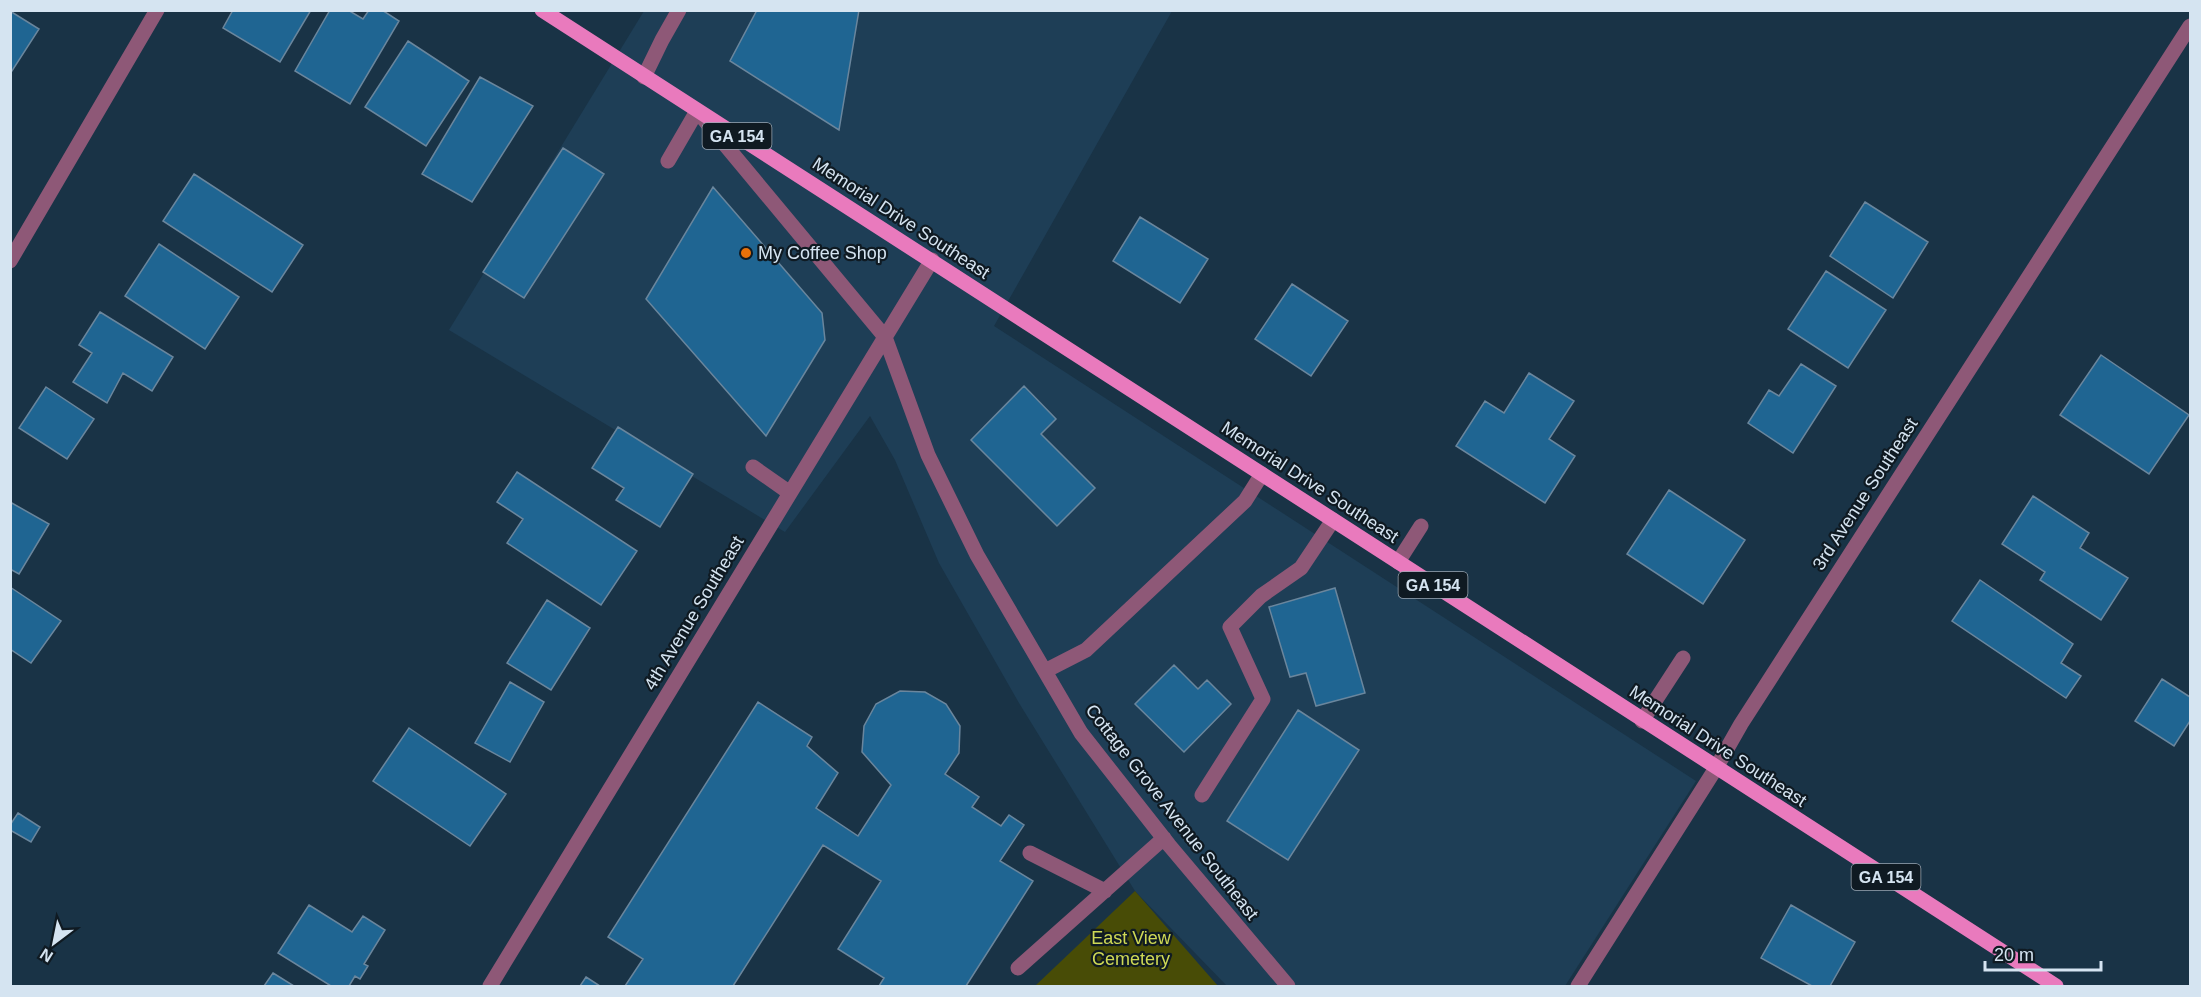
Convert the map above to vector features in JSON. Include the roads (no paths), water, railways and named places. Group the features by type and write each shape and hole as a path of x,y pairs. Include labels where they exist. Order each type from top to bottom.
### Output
{"main road":[{"name":"Memorial Drive Southeast","path":"542,10 2056,987"}],"street":[{"path":"10,261 157,10"},
{"path":"644,77 679,10"},
{"name":"3rd Avenue Southeast","path":"1578,987 1716,768 1741,724 2190,26"},
{"path":"668,161 697,111"},
{"name":"Cottage Grove Avenue Southeast","path":"697,111 885,337 928,455 977,555 1081,733 1164,838 1288,987"},
{"name":"4th Avenue Southeast","path":"490,987 932,260"},
{"path":"753,467 790,493"},
{"path":"1045,671 1086,650 1245,501 1262,474"},
{"path":"1202,795 1263,699 1230,627 1261,596 1301,568 1333,520"},
{"path":"1398,562 1421,526"},
{"path":"1642,721 1683,658"},
{"path":"1018,969 1164,838"},
{"path":"1030,853 1105,891"}],"place":[{"name":"My Coffee Shop","path":"746,253"}],"park label":[{"name":"East View Cemetery","path":"1131,948"}]}
